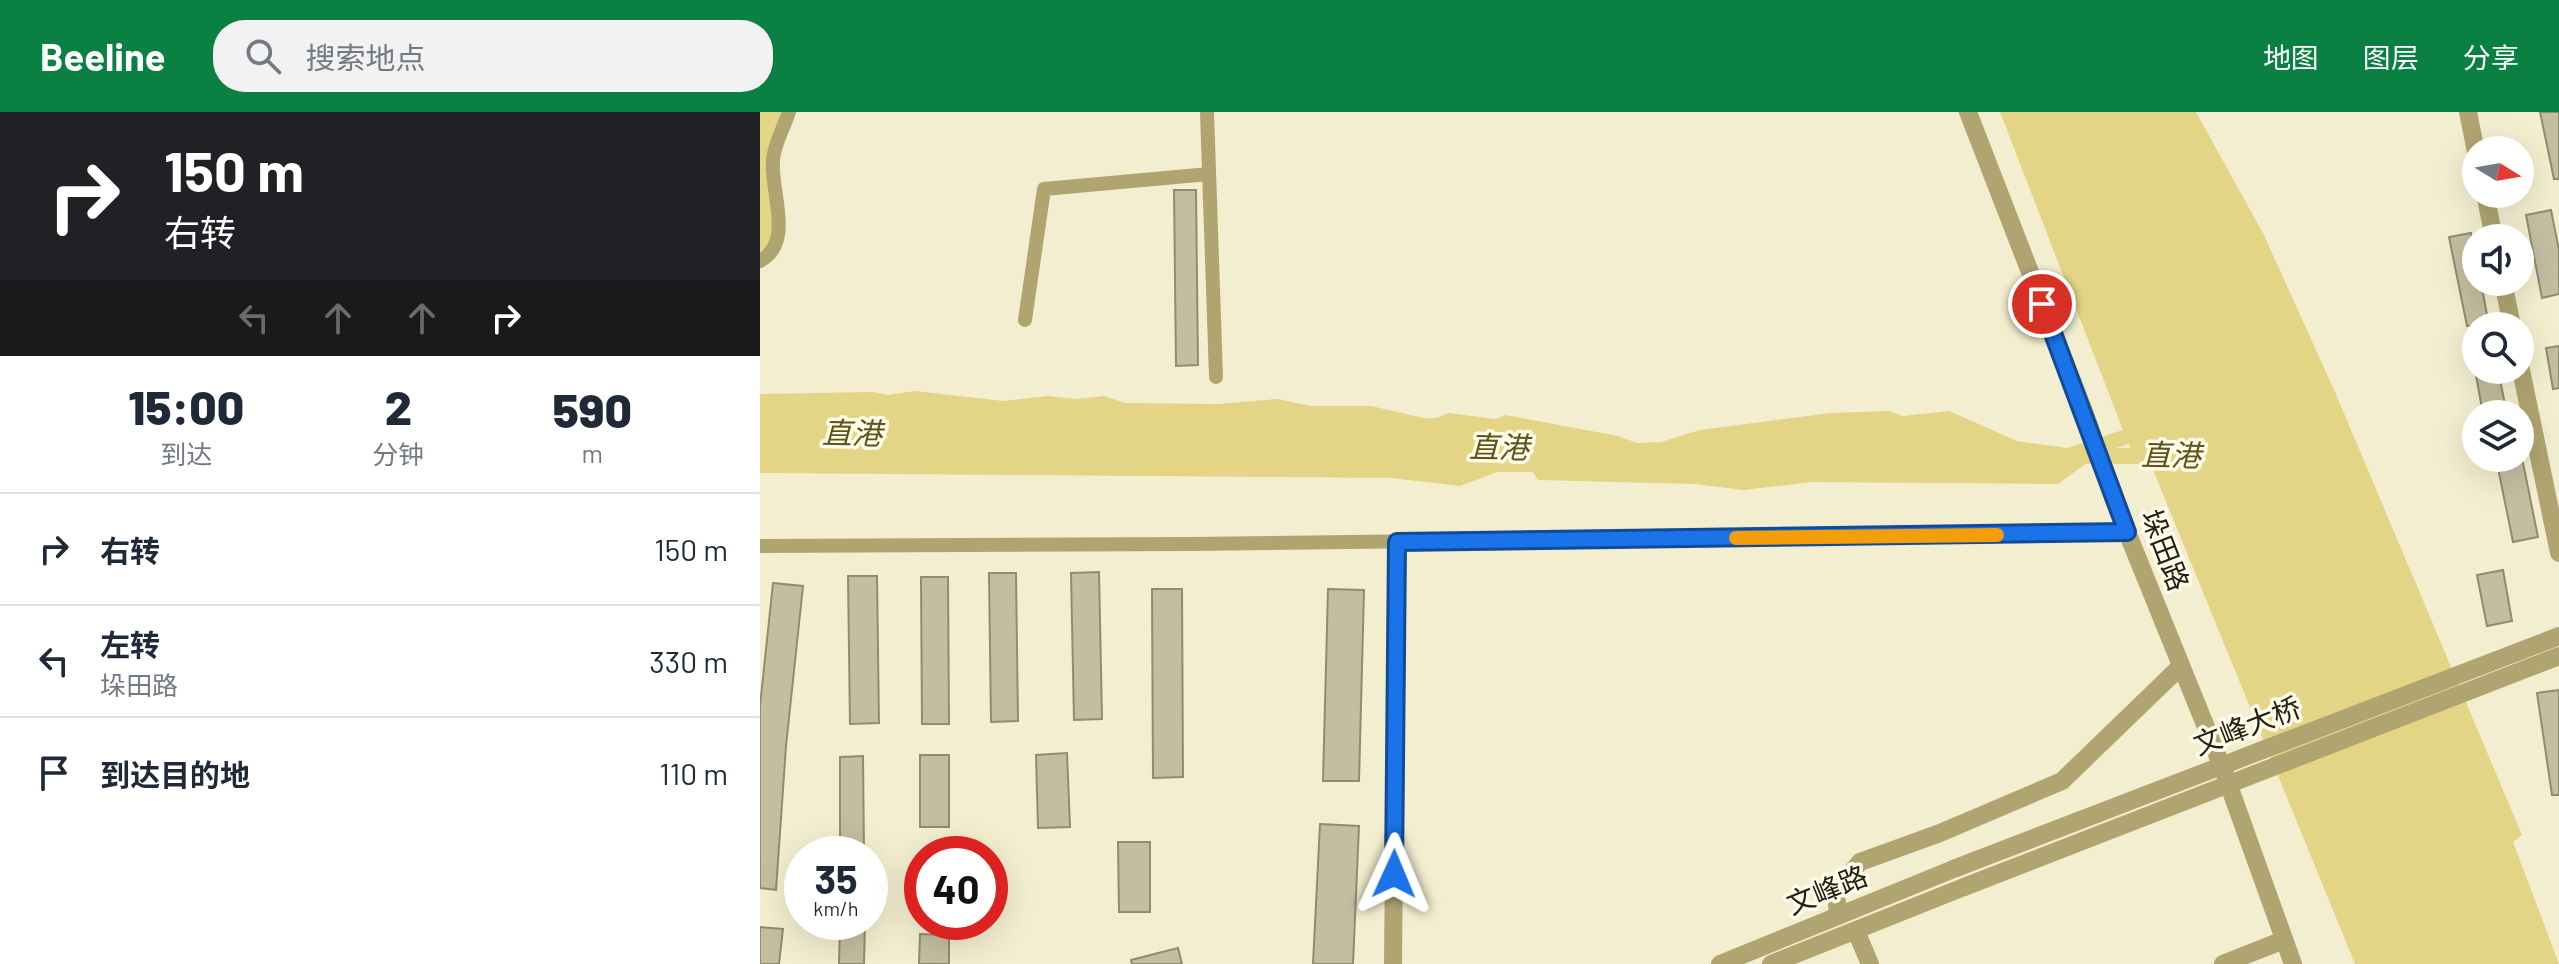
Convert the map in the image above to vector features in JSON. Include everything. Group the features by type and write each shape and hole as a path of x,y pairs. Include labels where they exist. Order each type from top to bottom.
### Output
{"street":[{"path":"760,261 772,253 779,234 773,159 789,112"},
{"path":"1207,112 1216,377"},
{"name":"垛田路","path":"1968,112 2085,414 2127,532 2223,769 2293,964"},
{"path":"2468,112 2473,136"},
{"path":"1025,320 1044,189 1209,174"},
{"path":"2524,384 2559,553"},
{"path":"760,546 1397,542 2127,532"},
{"path":"1393,964 1397,542"},
{"name":"文峰大桥","path":"1956,868 2559,636"},
{"name":"文峰大桥","path":"1964,887 2559,656"},
{"path":"1838,916 1836,891 1860,862 1940,833 2062,781 2181,666"},
{"name":"文峰路","path":"1720,964 1956,868"},
{"name":"文峰路","path":"1771,964 1964,887"},
{"path":"1856,931 1870,964"},
{"path":"2223,964 2284,940"}],"water":[{"path":"760,112 789,112 773,159 779,234 760,261"},
{"path":"2000,112 2196,112 2264,235 2335,392 2522,835 2513,842 2559,964 2355,964 2151,465 2136,464 2129,444 2102,452 2058,484 1811,482 1743,490 1695,484 1538,480 1533,472 1497,472 1460,486 1391,478 760,473 760,394 873,392 888,395 915,391 1003,401 1048,396 1076,399 1104,396 1125,403 1218,404 1277,399 1311,406 1371,406 1424,418 1437,418 1448,413 1495,419 1506,415 1618,436 1637,443 1661,442 1700,430 1830,413 1889,411 1902,416 1949,411 2017,441 2067,448 2123,430"}],"building":[{"path":"2540,112 2559,112 2559,179 2554,179"},
{"path":"1174,190 1196,190 1198,365 1176,366"},
{"path":"2551,210 2559,250 2559,294 2542,298 2534,256 2534,224 2528,224 2526,215"},
{"path":"2462,235 2462,296 2484,296 2486,312 2464,312 2449,237"},
{"path":"2559,346 2559,388 2553,389 2546,348"},
{"path":"2478,384 2501,384 2504,400 2480,400"},
{"path":"2499,472 2525,472 2538,537 2513,542"},
{"path":"2503,570 2512,621 2487,626 2477,575"},
{"path":"1099,572 1102,719 1074,720 1071,573"},
{"path":"989,573 1016,573 1018,721 991,722"},
{"path":"848,576 877,576 879,723 850,724"},
{"path":"921,577 948,577 949,724 922,724"},
{"path":"773,583 803,586 786,746 776,890 760,888 760,706"},
{"path":"1152,589 1182,589 1183,777 1153,778"},
{"path":"1328,589 1364,590 1359,781 1323,781"},
{"path":"2559,690 2559,795 2552,795 2537,693"},
{"path":"1067,753 1070,827 1038,828 1036,755"},
{"path":"920,755 949,755 949,827 920,827"},
{"path":"863,756 864,836 840,836 840,757"},
{"path":"1320,824 1359,826 1353,964 1313,964"},
{"path":"1118,842 1150,842 1150,912 1119,912"},
{"path":"760,927 783,929 779,964 760,964"},
{"path":"840,940 865,940 864,964 839,964"},
{"path":"920,940 949,940 949,964 919,964"},
{"path":"1178,948 1182,964 1132,964 1131,960"}],"waterway":[{"name":"直港","path":"2089,456 2154,456"}],"slow traffic":[{"path":"1736,538 1997,535"}],"route":[{"path":"1394,874 1397,542 2127,532 2042,304"}]}
